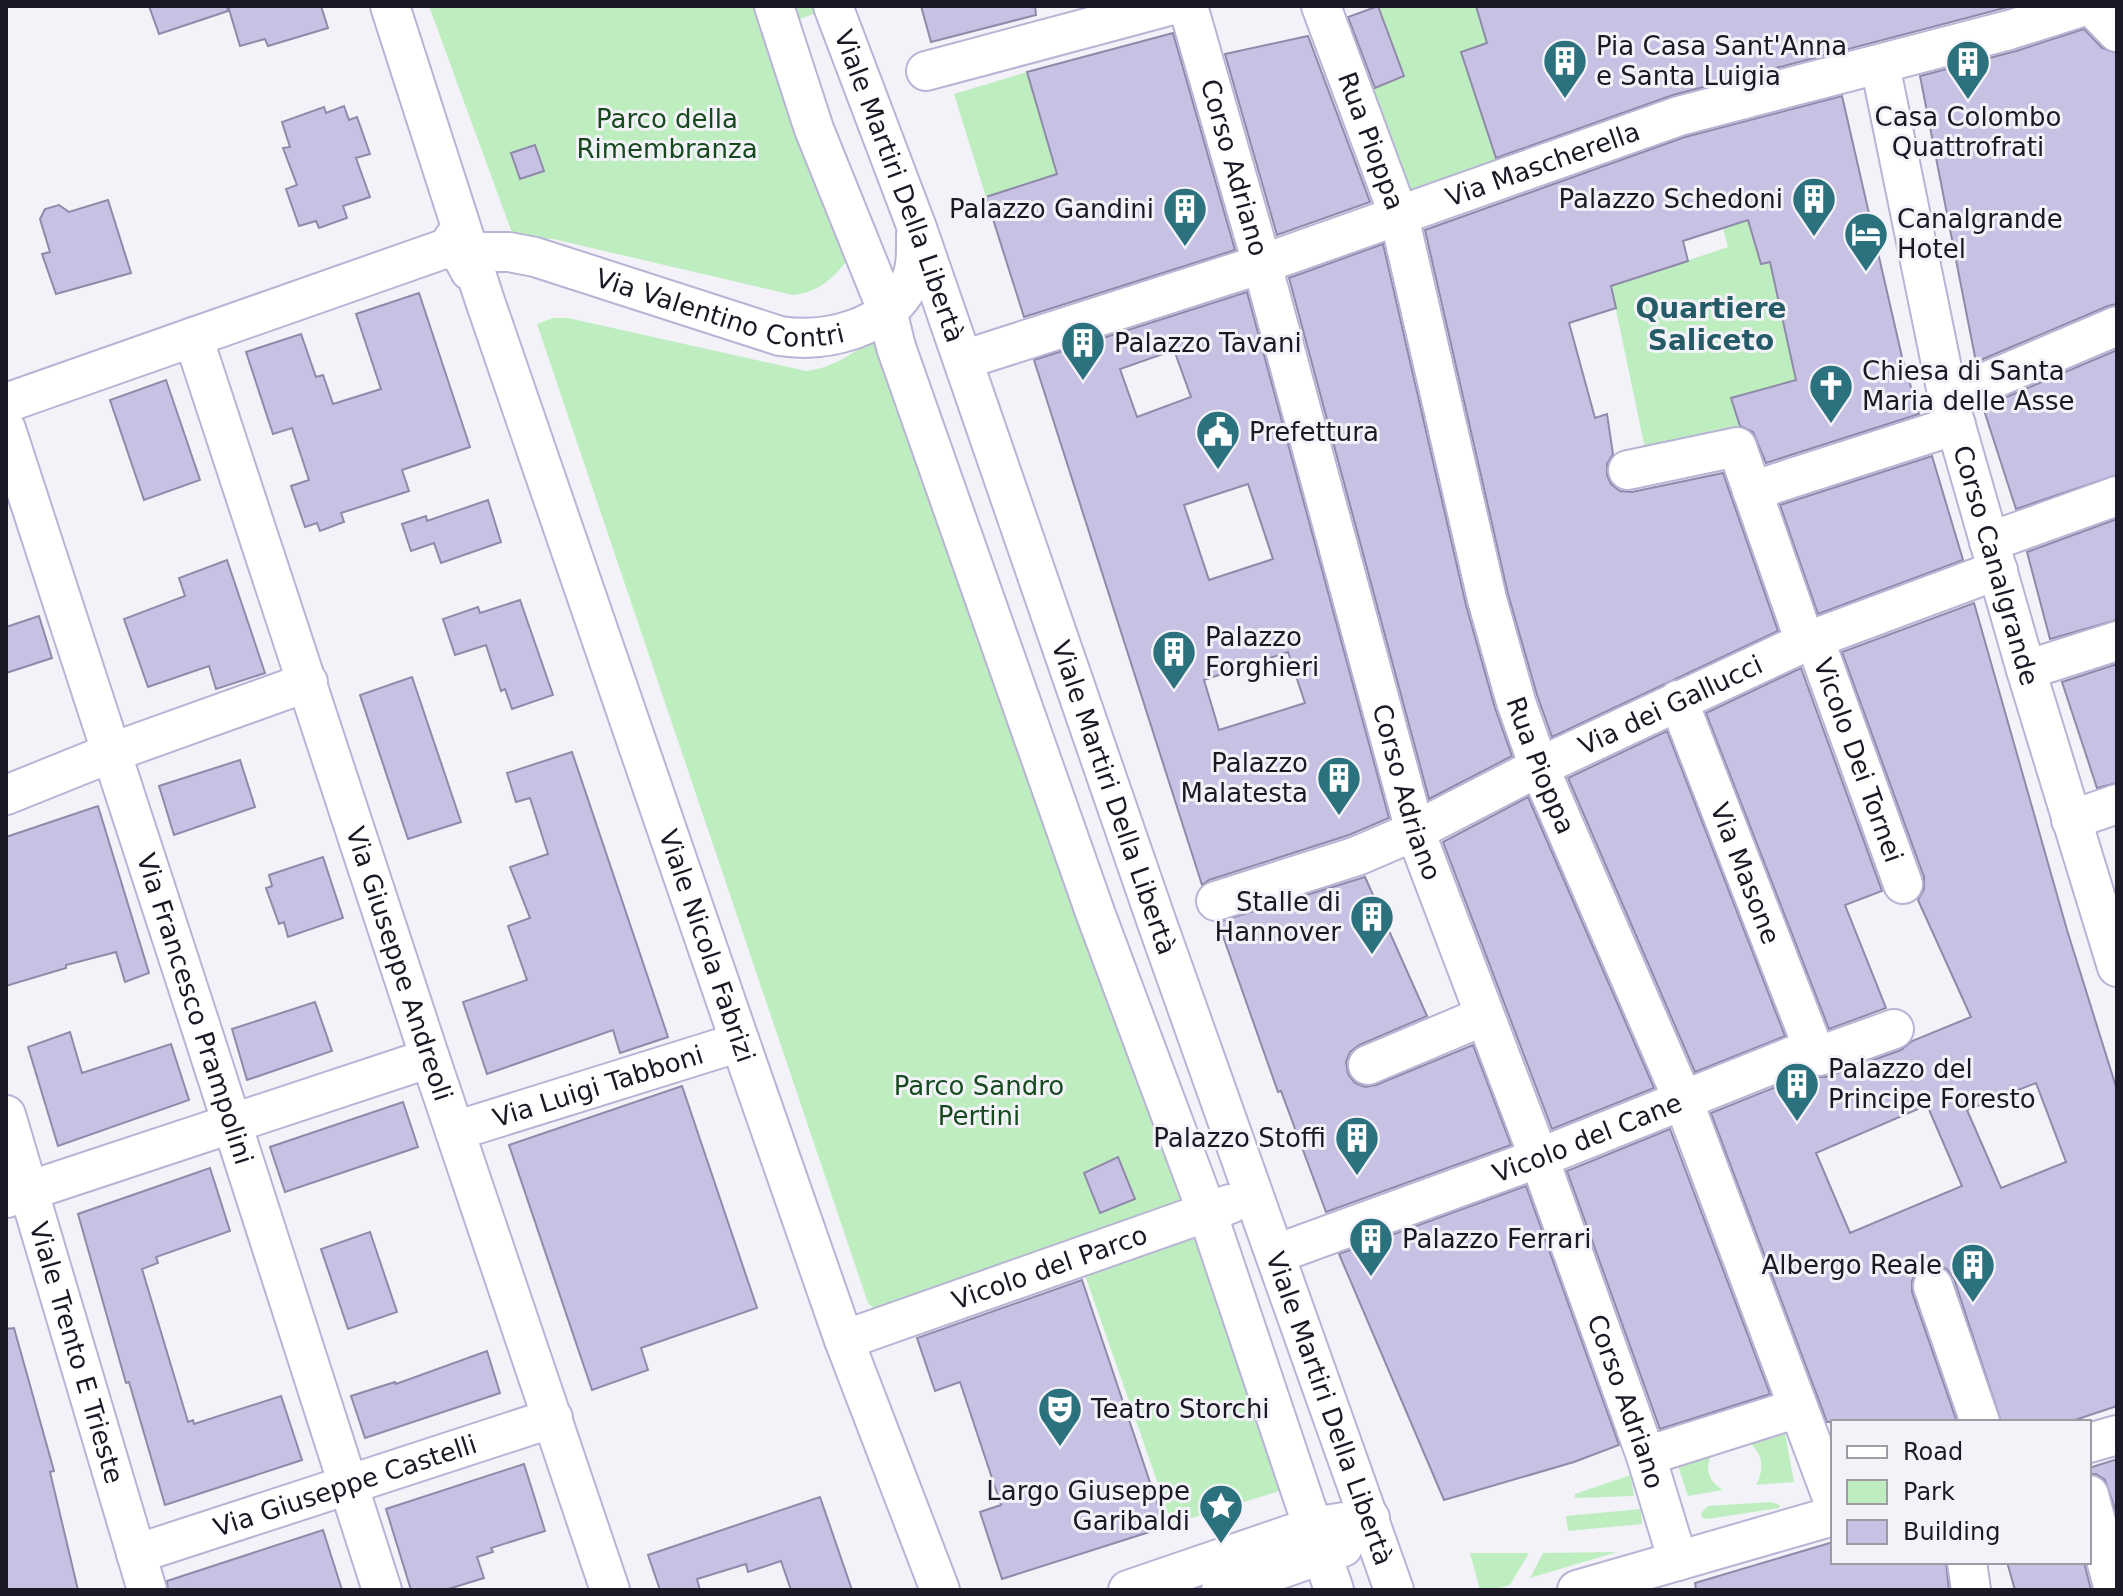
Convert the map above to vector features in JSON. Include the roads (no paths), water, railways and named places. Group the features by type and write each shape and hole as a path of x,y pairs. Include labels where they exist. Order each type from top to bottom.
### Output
{"street":[{"name":"Viale Nicola Fabrizi","path":"371,6 453,239 472,265"},
{"name":"Viale Nicola Fabrizi","path":"390,6 472,265 740,1042 844,1340 940,1590"},
{"path":"774,6 814,129 887,310 896,347 1096,915 1207,1212 1334,1590"},
{"name":"Viale Martiri Della Libertà","path":"833,6 917,228 1151,905 1394,1590"},
{"path":"926,71 1169,6"},
{"name":"Corso Adriano","path":"1188,6 1262,264 1415,831 1539,1158 1646,1456 1678,1561"},
{"name":"Rua Pioppa","path":"1321,6 1399,216 1487,599 1516,702 1539,767 1683,1100 1831,1495"},
{"name":"Via Mascherella","path":"963,360 1262,264 1679,116 1880,65 2085,6"},
{"path":"2092,6 2117,32"},
{"name":"Corso Canalgrande","path":"1880,65 1952,412 2026,670 2117,967"},
{"name":"Via Valentino Contri","path":"6,403 193,337 472,265 535,257 780,336 803,340 840,334 887,310 901,298 911,282 915,267 917,228"},
{"path":"1752,491 1952,412 2117,326"},
{"name":"Via Giuseppe Andreoli","path":"193,337 430,1058 610,1590"},
{"name":"Via Francesco Prampolini","path":"6,429 382,1590"},
{"name":"Vicolo Dei Tornei","path":"1628,470 1737,447 1903,884"},
{"name":"Via dei Gallucci","path":"1216,901 1357,856 1415,831 1678,700 1994,556 2117,496"},
{"path":"2026,670 2117,641"},
{"path":"6,795 113,752 308,682"},
{"name":"Via Masone","path":"1678,700 1813,1048"},
{"path":"2071,820 2117,804"},
{"path":"1368,1065 1484,1016"},
{"name":"Vicolo del Cane","path":"1276,1254 1539,1158 1813,1048 1819,1056 1894,1029"},
{"name":"Via Luigi Tabboni","path":"455,1131 740,1042"},
{"path":"18,1196 430,1058"},
{"name":"Viale Trento E Trieste","path":"6,1115 18,1196 147,1590"},
{"name":"Vicolo del Parco","path":"844,1340 1255,1195"},
{"path":"1933,1286 1979,1420"},
{"path":"1646,1456 1798,1408"},
{"name":"Via Giuseppe Castelli","path":"136,1554 553,1418"},
{"path":"2091,1442 2117,1435"},
{"path":"2091,1503 2114,1590"},
{"path":"1577,1590 1831,1517"},
{"path":"1128,1590 1373,1527"},
{"path":"1221,1590 1317,1540"},
{"path":"1967,1564 1971,1590"}],"place":[{"name":"Pia Casa Sant'Anna e Santa Luigia","path":"1565,100"},
{"name":"Casa Colombo Quattrofrati","path":"1968,101"},
{"name":"Palazzo Schedoni","path":"1814,238"},
{"name":"Palazzo Gandini","path":"1185,248"},
{"name":"Canalgrande Hotel","path":"1866,273"},
{"name":"Palazzo Tavani","path":"1083,382"},
{"name":"Chiesa di Santa Maria delle Asse","path":"1831,425"},
{"name":"Prefettura","path":"1218,471"},
{"name":"Palazzo Forghieri","path":"1174,691"},
{"name":"Palazzo Malatesta","path":"1339,817"},
{"name":"Stalle di Hannover","path":"1372,956"},
{"name":"Palazzo del Principe Foresto","path":"1797,1123"},
{"name":"Palazzo Stoffi","path":"1357,1177"},
{"name":"Palazzo Ferrari","path":"1371,1278"},
{"name":"Albergo Reale","path":"1973,1304"},
{"name":"Teatro Storchi","path":"1060,1448"},
{"name":"Largo Giuseppe Garibaldi","path":"1221,1545"}],"district":[{"name":"Quartiere Saliceto","path":"1711,324"}],"park label":[{"name":"Parco della Rimembranza","path":"667,134"},
{"name":"Parco Sandro Pertini","path":"979,1101"}]}
